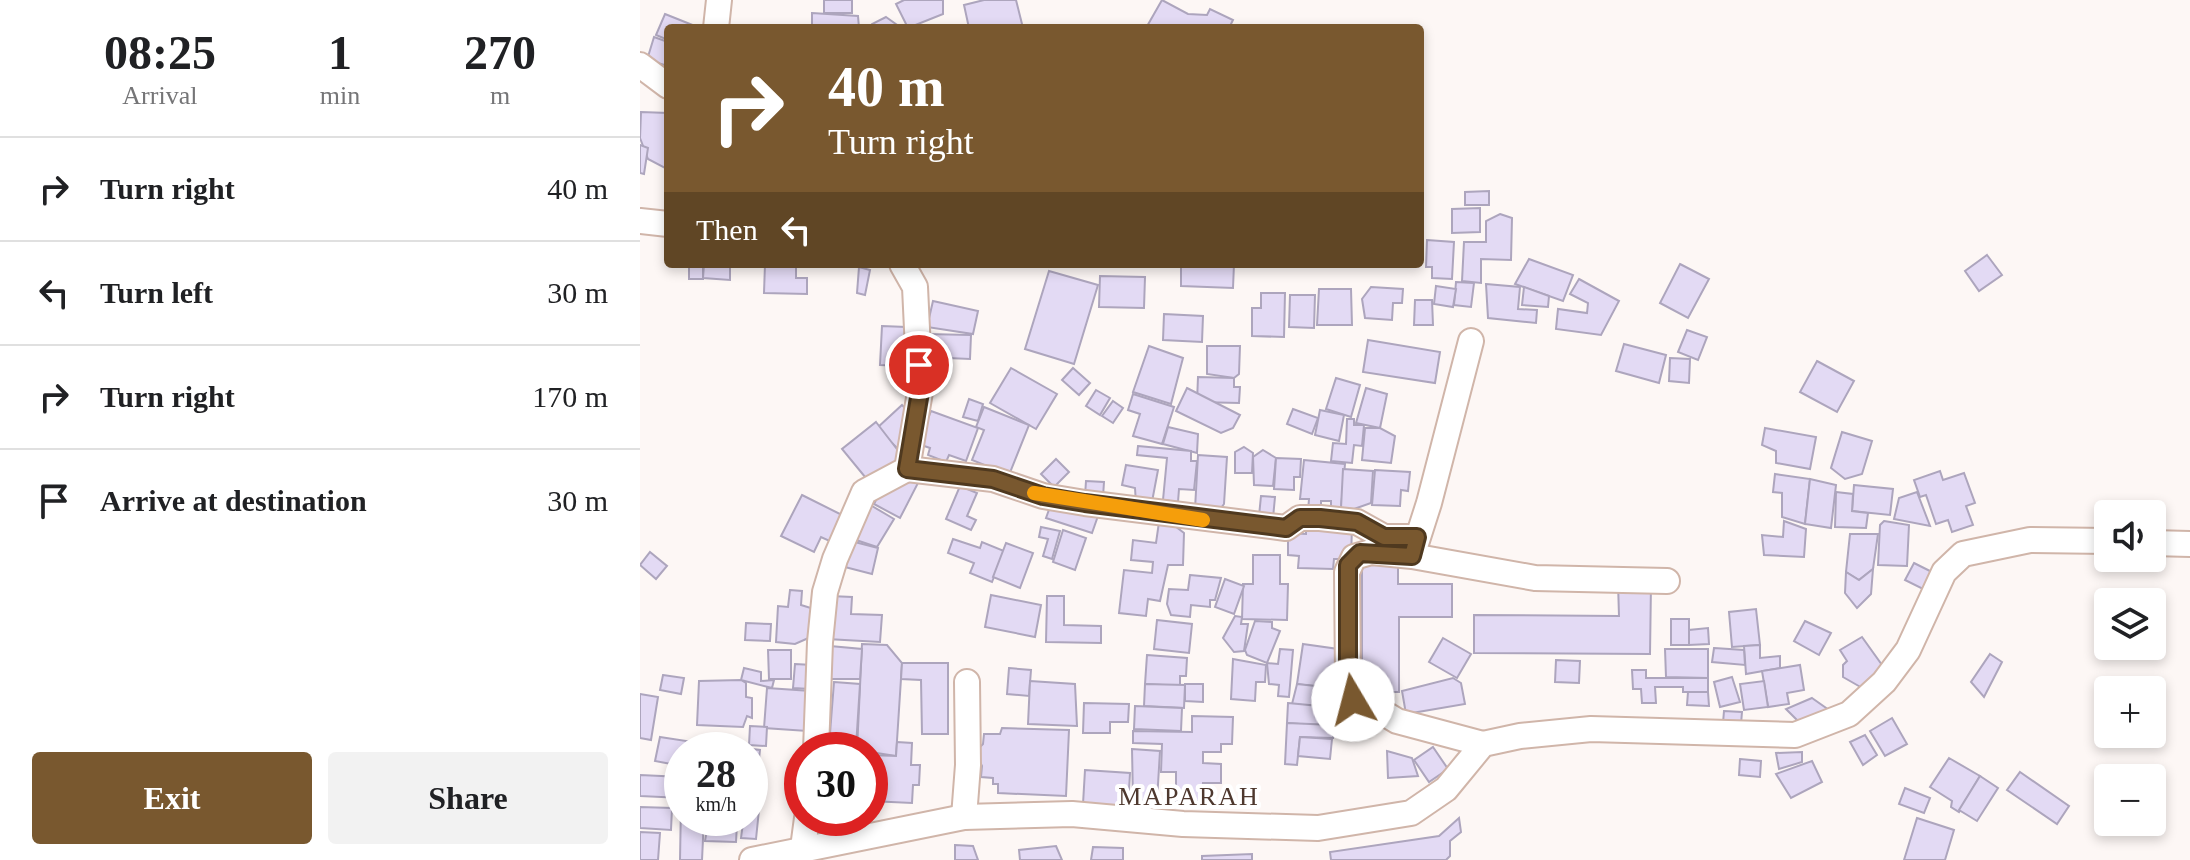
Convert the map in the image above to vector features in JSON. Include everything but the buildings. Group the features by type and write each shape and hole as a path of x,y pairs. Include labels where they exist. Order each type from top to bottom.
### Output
{"street":[{"path":"716,24 719,0"},
{"path":"640,65 664,83"},
{"path":"640,221 664,224"},
{"path":"904,268 915,287 920,392 907,469"},
{"path":"1415,546 1471,341"},
{"path":"817,732 825,592 835,559 864,492 907,469 993,479 1043,496 1186,518 1286,528 1300,518 1357,522 1384,537 1535,578 1667,581"},
{"path":"1415,546 1360,553 1348,565 1347,665 1353,700 1369,704 1397,721 1483,744 1520,736 1591,729 1758,736 1795,735 1816,729 1849,714 1884,682 1908,650 1944,572 1963,554 2030,540 2094,541"},
{"path":"2166,543 2190,544"},
{"path":"964,817 968,765 967,682"},
{"path":"752,860 964,817 1072,814 1183,824 1318,828 1411,813 1446,789 1483,744"},
{"path":"803,848 805,836"}],"slow traffic":[{"path":"1034,493 1203,520"}],"district":[{"name":"MAPARAH","path":"1189,796"}],"route":[{"path":"919,365 920,392 907,469 993,479 1043,496 1173,516 1286,528 1300,518 1320,518 1357,522 1384,537 1417,537 1412,556 1360,553 1348,565 1346,635 1348,680 1353,700"}]}
